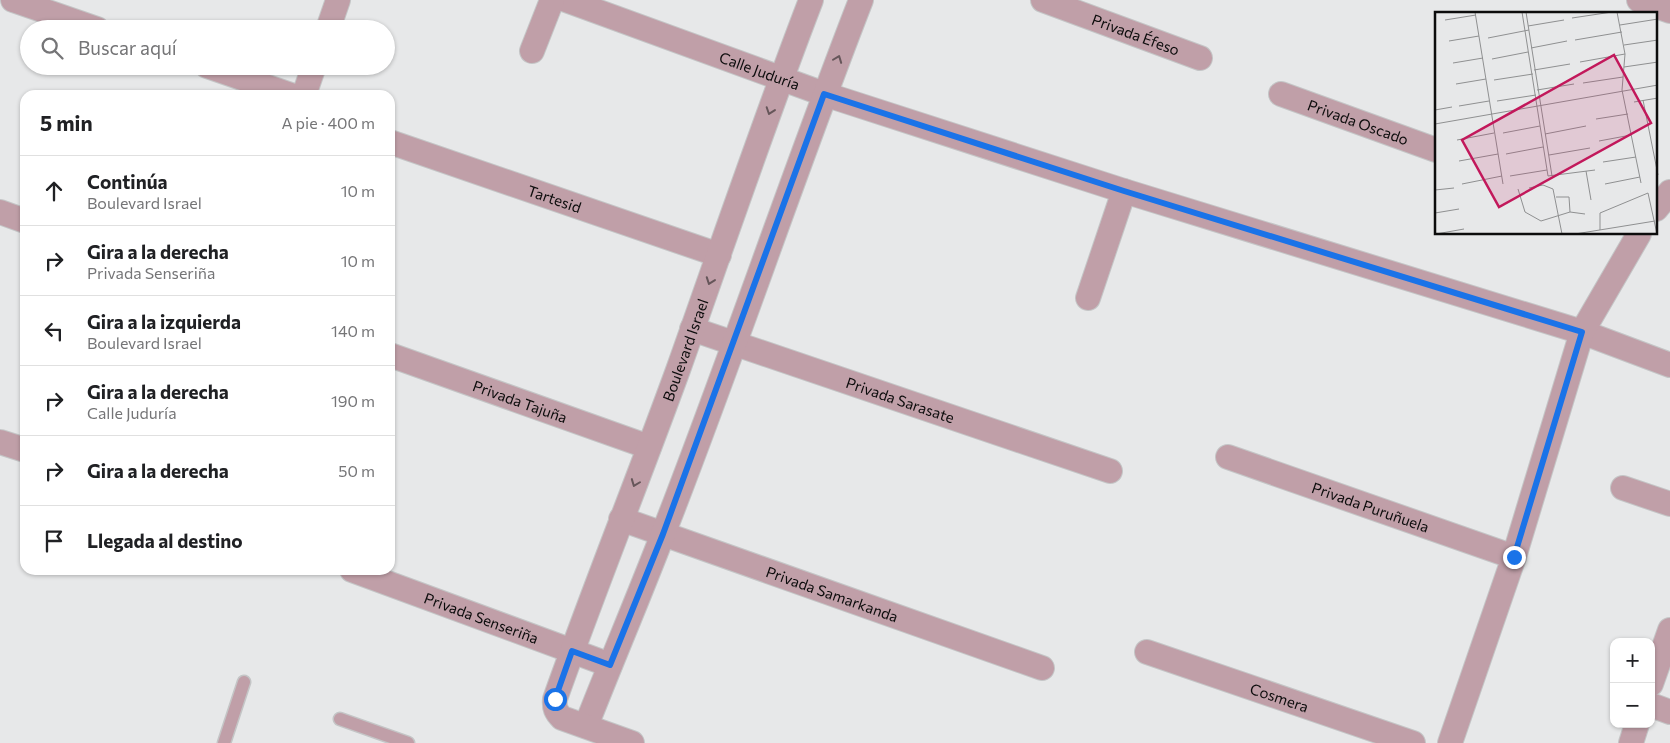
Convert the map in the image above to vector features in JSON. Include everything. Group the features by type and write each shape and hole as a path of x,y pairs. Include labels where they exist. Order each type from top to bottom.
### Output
{"street":[{"path":"13,0 71,20"},
{"path":"331,20 338,0"},
{"path":"532,51 552,0"},
{"name":"Calle Juduría","path":"566,0 824,94 1124,191 1582,332 1670,365"},
{"name":"Boulevard Israel","path":"586,726 562,718 554,706 555,699 649,447 781,78 811,0"},
{"path":"626,742 586,726 663,534 735,342 824,94 861,0"},
{"name":"Privada Éfeso","path":"1043,0 1200,58"},
{"path":"1639,0 1670,11"},
{"path":"233,75 277,90"},
{"path":"306,90 311,75"},
{"name":"Privada Oscado","path":"1281,94 1435,150"},
{"name":"Tartesid","path":"395,144 719,255"},
{"path":"1088,298 1124,191"},
{"path":"1658,207 1670,192"},
{"path":"0,212 20,219"},
{"path":"1450,743 1514,557 1582,332 1638,235"},
{"name":"Privada Sarasate","path":"692,328 1110,471"},
{"name":"Privada Tajuña","path":"395,357 649,447"},
{"path":"0,442 20,448"},
{"name":"Privada Puruñuela","path":"1228,457 1514,557"},
{"path":"1623,488 1670,504"},
{"name":"Privada Samarkanda","path":"621,519 1042,668"},
{"name":"Privada Senseriña","path":"366,575 610,665"},
{"path":"1651,683 1670,630"},
{"name":"Cosmera","path":"1147,652 1413,743"},
{"path":"1655,706 1670,712"},
{"path":"1631,743 1637,728"}],"lane":[{"path":"224,743 244,682"},
{"path":"340,720 408,743"}],"route":[{"path":"555,699 572,651 610,665 663,534 735,342 824,94 1124,191 1582,332 1514,557"}]}
